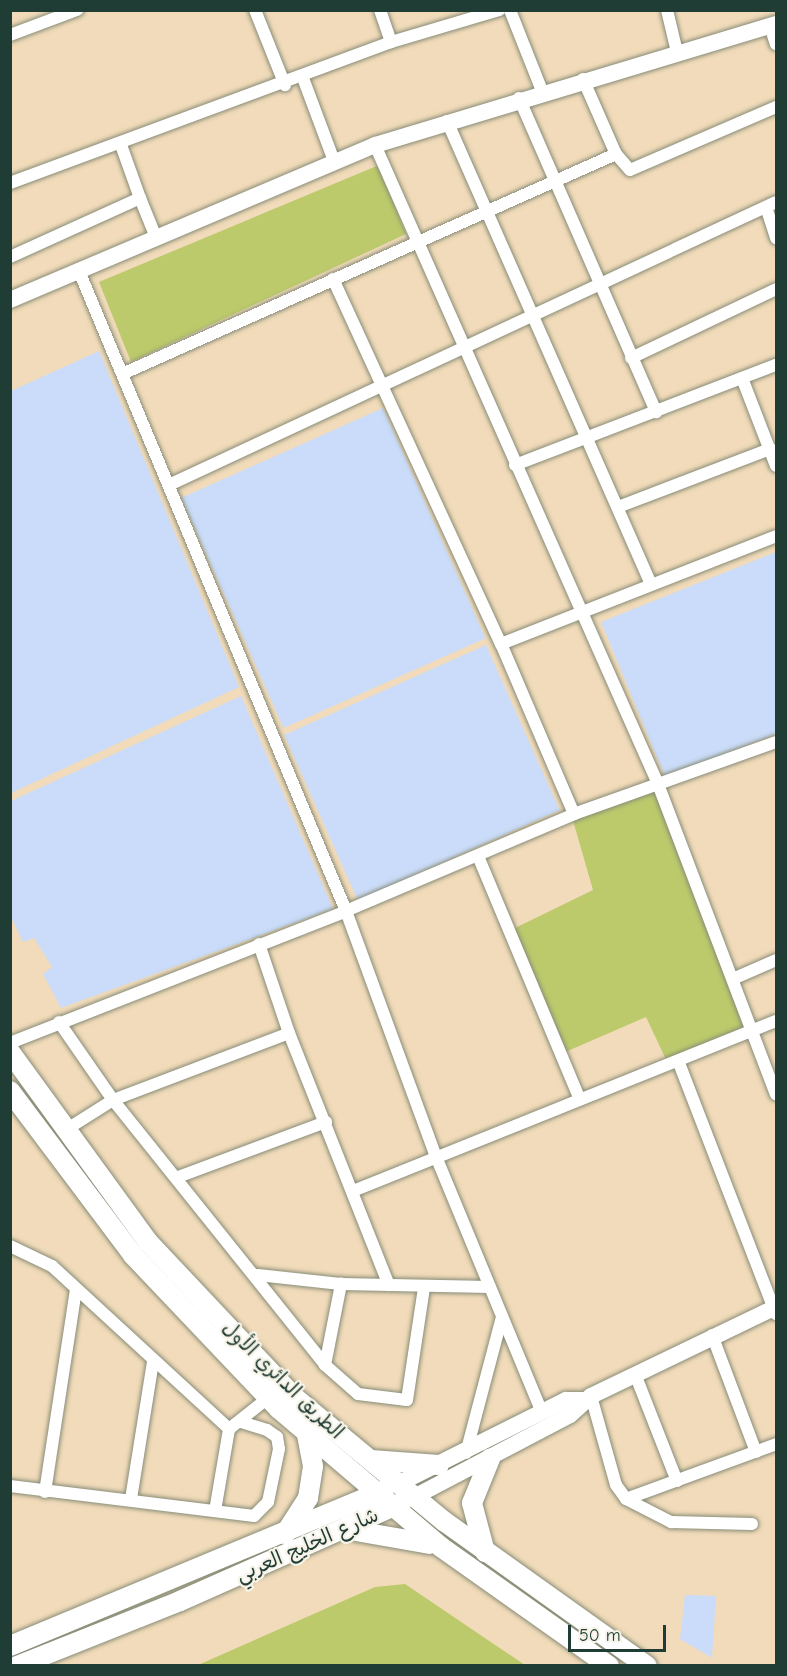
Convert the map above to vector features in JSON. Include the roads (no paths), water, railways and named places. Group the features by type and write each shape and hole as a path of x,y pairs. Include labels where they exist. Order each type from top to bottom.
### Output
{"main road":[{"name":"الطريق الدائري الأول","path":"10,1052 64,1131 148,1242 293,1396 398,1484 485,1552 647,1665"},
{"name":"الطريق الدائري الأول","path":"10,1091 133,1255 307,1436 375,1495 441,1547 609,1665"},
{"path":"282,1537 308,1498 313,1466 307,1436"},
{"path":"485,1552 472,1503 490,1459"},
{"path":"370,1460 440,1465"},
{"name":"شارع الخليج العربي","path":"10,1646 282,1537 398,1484"},
{"name":"شارع الخليج العربي","path":"17,1665 347,1530 414,1497"},
{"path":"347,1530 390,1533 441,1547"}],"street":[{"path":"10,35 77,10"},
{"path":"255,10 285,85"},
{"path":"380,10 391,42"},
{"path":"10,183 285,85 391,42 498,10"},
{"path":"510,10 542,91"},
{"path":"667,10 677,52"},
{"path":"10,300 155,235 334,161 447,121 542,91 774,25 777,44"},
{"path":"303,78 334,161"},
{"path":"583,79 616,154 625,167 638,169 777,107"},
{"path":"519,98 553,182 656,411"},
{"path":"447,121 651,582"},
{"path":"121,145 155,235"},
{"path":"375,146 418,241 463,350 658,784 735,978 777,1094"},
{"path":"122,374 485,210 616,154"},
{"path":"10,257 140,198"},
{"path":"171,484 771,205 777,238"},
{"path":"79,271 171,484 346,911 437,1159 542,1412"},
{"path":"333,279 384,385 501,644 574,814"},
{"path":"631,358 777,289"},
{"path":"515,465 777,365"},
{"path":"742,378 777,466"},
{"path":"618,507 770,449"},
{"path":"501,644 651,582 777,536"},
{"path":"10,1043 346,911 574,814 777,742"},
{"path":"477,856 580,1100"},
{"path":"260,944 289,1033 389,1285"},
{"path":"735,978 777,960"},
{"path":"353,1191 679,1063 777,1021"},
{"path":"59,1022 113,1100 258,1275 325,1365 358,1394 407,1400 424,1287"},
{"path":"64,1131 113,1100 289,1033"},
{"path":"679,1063 776,1310"},
{"path":"178,1177 326,1122"},
{"path":"10,1246 38,1255 153,1362 230,1429"},
{"path":"258,1275 341,1284 490,1287"},
{"path":"325,1365 341,1284"},
{"path":"45,1492 76,1289"},
{"name":"شارع الخليج العربي","path":"398,1484 465,1453 542,1412 567,1401 587,1398 712,1335 776,1310"},
{"path":"465,1453 502,1317"},
{"path":"712,1335 756,1452"},
{"path":"131,1499 153,1362"},
{"path":"635,1374 677,1481"},
{"path":"215,1511 230,1429 268,1398"},
{"path":"587,1398 616,1485 626,1499 671,1522 752,1524"},
{"name":"شارع الخليج العربي","path":"414,1497 570,1415 587,1398"},
{"path":"10,1486 45,1492 131,1499 254,1516 268,1502 277,1437 241,1422"},
{"path":"626,1499 777,1444"}]}
